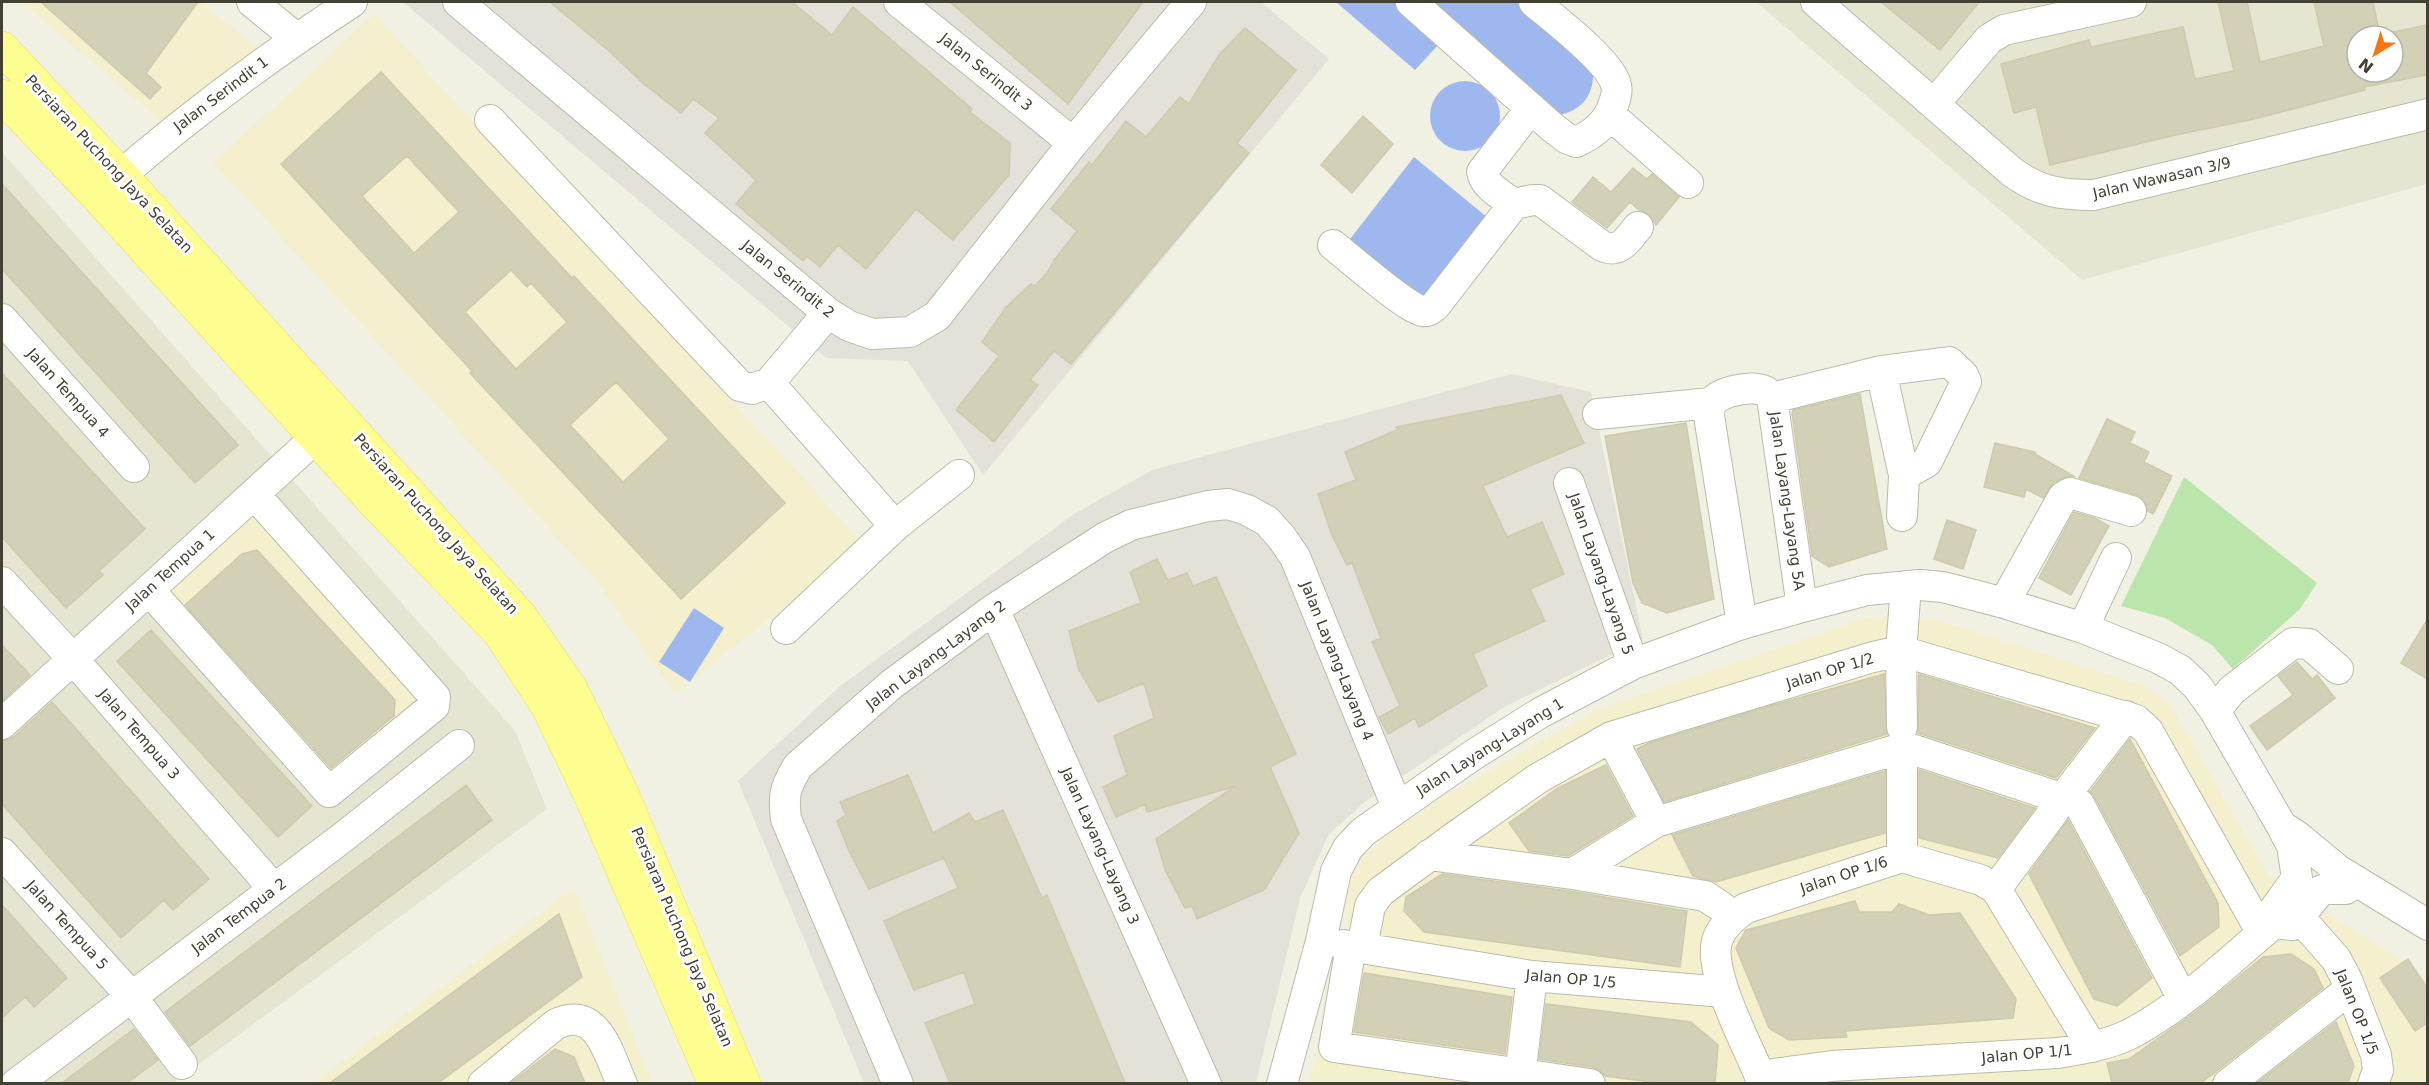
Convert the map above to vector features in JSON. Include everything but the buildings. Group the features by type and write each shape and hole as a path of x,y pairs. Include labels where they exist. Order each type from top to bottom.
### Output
{"main road":[{"name":"Persiaran Puchong Jaya Selatan","path":"2,48 121,174 327,427 499,632 548,707 589,792 716,1083"},
{"name":"Persiaran Puchong Jaya Selatan","path":"2,96 97,196 327,427 521,617 571,688 621,791 744,1083"}],"street":[{"path":"252,2 296,38"},
{"name":"Jalan Serindit 1","path":"97,196 174,129 296,38 352,2"},
{"name":"Jalan Serindit 2","path":"458,2 828,313 849,326 872,334 910,332 937,316 1073,143 1191,2"},
{"name":"Jalan Serindit 3","path":"899,2 1073,143"},
{"path":"1411,2 1566,138 1576,142 1598,129 1610,115 1616,100 1617,86 1611,72 1593,53 1534,2"},
{"name":"Jalan Wawasan 3/9","path":"1816,2 2012,172 2031,185 2053,193 2094,195 2427,114"},
{"path":"1935,103 1989,39 2004,30 2098,5 2131,2"},
{"path":"1514,204 1487,183 1482,172 1531,108"},
{"path":"1610,115 1688,183"},
{"path":"490,120 740,386 752,389 769,384 828,313"},
{"path":"1333,245 1416,309 1430,310 1514,204 1540,200 1602,246 1614,250 1619,248 1638,227"},
{"name":"Jalan Tempua 4","path":"2,319 134,467"},
{"path":"1772,398 1881,371 1949,362 1964,375 1966,382 1927,462 1904,475"},
{"path":"1881,371 1904,475 1902,516"},
{"path":"769,384 895,526"},
{"name":"Jalan Layang-Layang 5A","path":"1598,414 1711,403 1718,397 1732,392 1754,389 1764,391 1772,398 1802,607"},
{"path":"1711,403 1708,416 1742,624"},
{"name":"Jalan Tempua 1","path":"2,724 327,427"},
{"path":"786,629 895,526 959,475"},
{"name":"Jalan Layang-Layang 5","path":"1569,483 1633,664"},
{"path":"2004,603 2063,497 2070,493 2131,511"},
{"path":"149,590 329,792 434,706 435,698 254,494"},
{"name":"Jalan Layang-Layang 2","path":"898,1083 786,819 784,800 787,783 798,766 892,684 994,609 1106,537 1131,525 1208,506 1228,504 1248,510 1267,522"},
{"name":"Jalan Layang-Layang 4","path":"1267,522 1295,556 1397,807"},
{"path":"2083,628 2116,558"},
{"name":"Jalan Tempua 3","path":"2,582 73,658 274,889"},
{"path":"1902,727 1901,651 1906,586"},
{"name":"Jalan Layang-Layang 1","path":"1282,1083 1321,941 1336,871 1348,848 1363,831 1540,713 1633,664 1742,624 1867,590 1906,586 1943,587 2083,628 2158,658 2180,670 2197,686 2215,711 2223,729 2286,836 2296,878 2274,910 2278,924"},
{"name":"Jalan Layang-Layang 3","path":"994,609 1206,1083"},
{"path":"2215,711 2232,690 2293,643 2309,644 2338,669"},
{"name":"Jalan OP 1/2","path":"1590,1083 1334,1047 1357,947 1370,906 1380,892 1537,779 1611,737 1873,657 1901,651 2136,720 2148,731 2278,924"},
{"path":"2092,1047 1996,889 2126,716"},
{"path":"1611,737 1648,807"},
{"name":"Jalan Tempua 2","path":"16,1083 274,889 459,745"},
{"path":"1572,874 1656,822 1905,747 2079,804 2183,999"},
{"path":"1902,760 1902,857"},
{"name":"Jalan Layang-Layang 1","path":"2286,836 2346,889 2427,948"},
{"name":"Jalan Layang-Layang 1","path":"2286,836 2297,836 2338,870 2427,925"},
{"name":"Jalan Tempua 5","path":"2,853 132,997 182,1064"},
{"path":"1429,855 1572,874 1705,896 1723,908 1732,918 1717,939 1715,954 1724,992 1762,1080"},
{"name":"Jalan OP 1/6","path":"1732,918 1746,908 1902,857 1981,880 1996,889"},
{"name":"Jalan OP 1/1","path":"1762,1080 1832,1066 2058,1053 2092,1047 2129,1034 2183,999 2320,891 2346,889"},
{"name":"Jalan OP 1/5","path":"2278,924 2336,959 2376,1054 2378,1070 2373,1083"},
{"name":"Jalan OP 1/5","path":"1321,941 1532,976 1724,992"},
{"path":"1522,1060 1532,976"},
{"path":"2228,1083 2350,989"},
{"path":"496,1079 556,1024 567,1018 580,1018 593,1027 602,1039 622,1083"},
{"path":"1290,1055 1495,1083"}],"shaded area":[{"path":"21,2 202,2 259,50 163,123"},
{"path":"1261,2 1329,59 983,475 908,361 826,358 404,3"},
{"path":"1756,2 2427,2 2427,184 2082,280"},
{"path":"374,14 865,545 674,693 595,579 213,163"},
{"path":"2,152 515,731 547,809 173,1083 2,1083"},
{"path":"1512,374 1591,392 1643,639 1506,706 1366,801 1329,834 1300,898 1256,1083 864,1083 738,781 839,687 1074,514 1152,470"},
{"path":"254,505 428,700 329,785 157,592"},
{"path":"1887,616 1940,621 2145,686 2162,698 2176,714 2271,877 2417,970 2427,981 2428,1079 2425,1082 1309,1084 1347,928 1346,886 1362,860 1384,837 1447,795 1597,710 1866,618"},
{"path":"574,888 652,1083 312,1084"}],"green space":[{"path":"2184,477 2317,583 2300,609 2233,669 2212,645 2165,618 2121,606"}],"water":[{"path":"1336,2 1394,2 1440,43 1415,70"},
{"path":"1418,2 1520,2 1593,73 1588,95 1573,110 1558,115"},
{"path":"1465,81 1478,84 1490,91 1497,103 1500,116 1497,129 1490,141 1478,148 1465,151 1452,148 1440,141 1433,129 1430,116 1433,103 1440,91 1452,84"},
{"path":"1414,157 1488,218 1417,306 1343,248"},
{"path":"694,608 724,628 690,682 659,662"}]}
